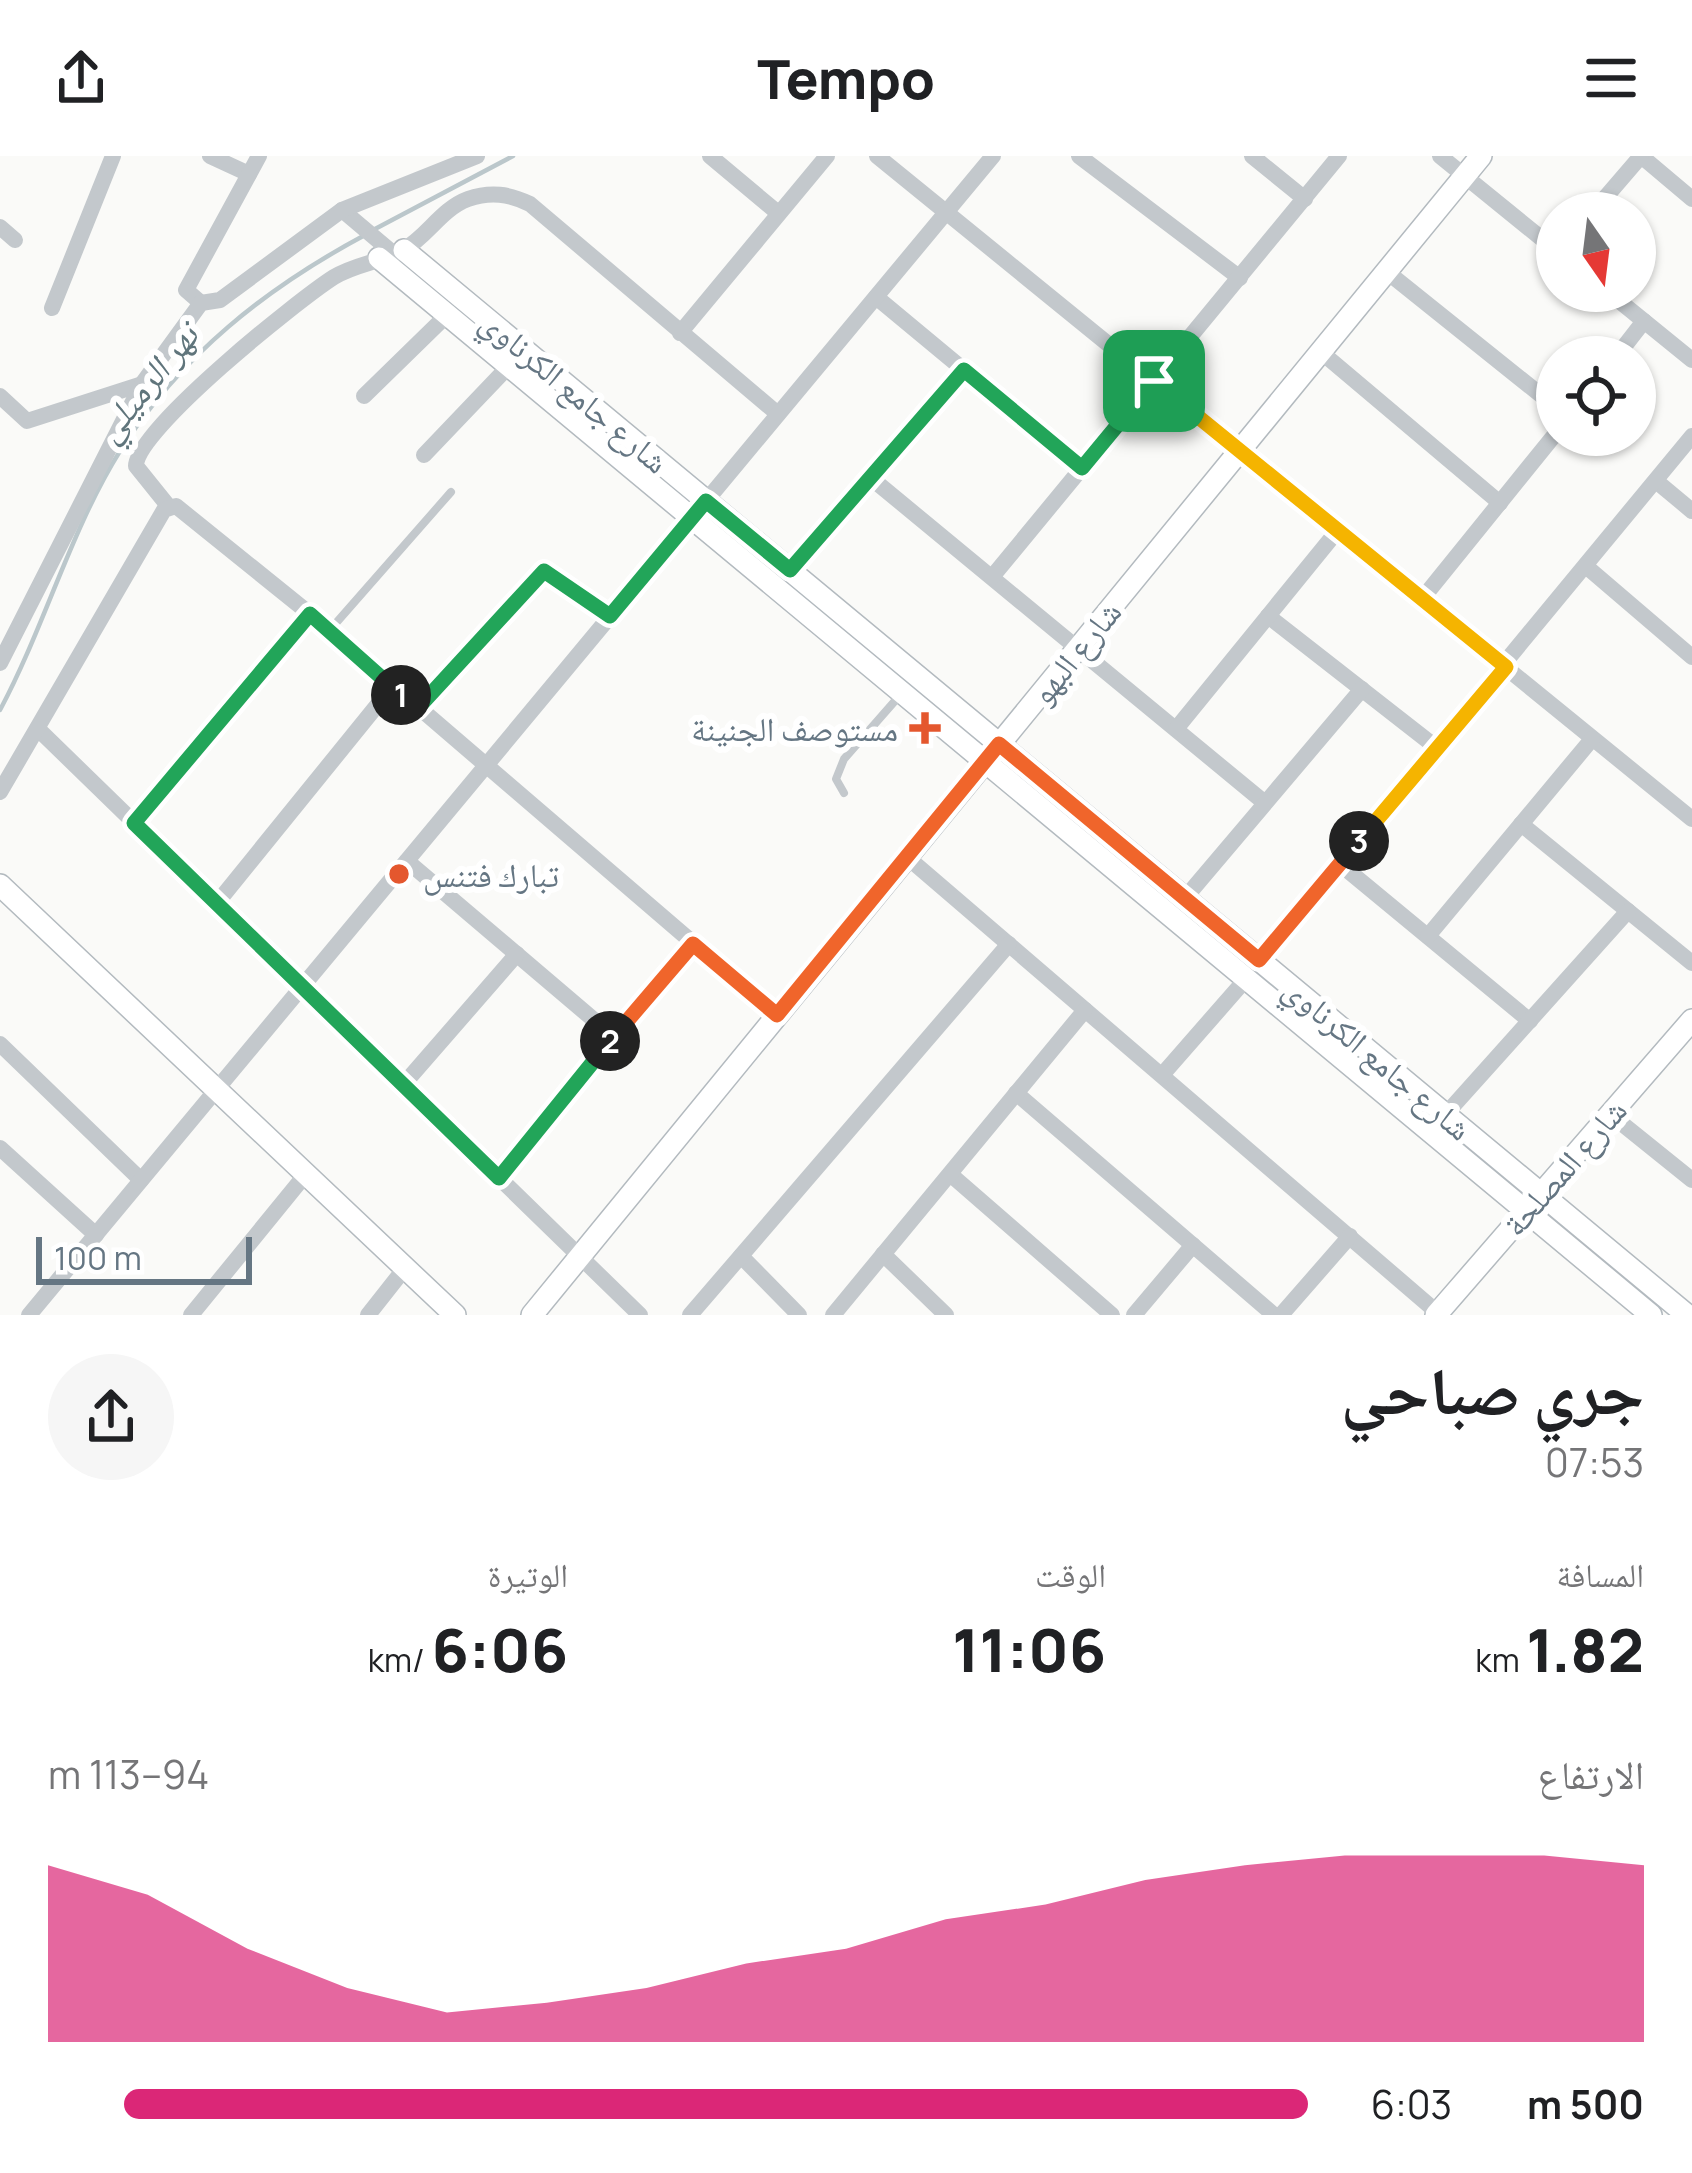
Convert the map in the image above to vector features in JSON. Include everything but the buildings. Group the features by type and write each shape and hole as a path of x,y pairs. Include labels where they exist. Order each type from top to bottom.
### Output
{"main road":[{"name":"شارع البهو","path":"532,1315 1481,156"},
{"name":"شارع جامع الكرناوي","path":"392,254 447,315 509,366 699,510 790,570 992,753 1534,1203 1687,1315"},
{"name":"شارع جامع الكرناوي","path":"392,254 699,510 902,693 992,753 1185,898 1253,969 1445,1114 1651,1315"},
{"path":"0,886 455,1315"},
{"name":"شارع المصلحة","path":"1437,1314 1692,1020"}],"street":[{"path":"52,308 113,156"},
{"path":"210,156 249,174"},
{"path":"201,303 186,290 259,156"},
{"path":"0,663 142,384 201,303 220,300 342,210 477,156"},
{"path":"710,156 778,213"},
{"path":"680,333 827,156"},
{"path":"877,156 1692,819"},
{"path":"29,1315 993,156"},
{"path":"1079,156 1240,278"},
{"path":"1252,156 1305,199"},
{"path":"992,578 1339,156"},
{"path":"1440,156 1536,233"},
{"path":"1610,192 1641,156 1692,199"},
{"path":"777,1015 484,769 310,614 177,507 169,507 139,472 135,460 140,449 254,338 334,278 392,254 463,201 509,194 530,204 778,414"},
{"path":"342,210 392,254"},
{"path":"0,227 15,241"},
{"path":"1387,271 1536,391"},
{"path":"876,297 1082,468"},
{"path":"1633,312 1692,360"},
{"path":"364,396 447,315"},
{"path":"1632,336 1644,321"},
{"path":"1321,352 1500,502"},
{"path":"424,455 509,366"},
{"path":"790,570 964,370"},
{"path":"0,396 27,421 142,384"},
{"path":"1162,1076 1588,568 1692,436"},
{"path":"1422,599 1537,456"},
{"path":"871,478 1265,803"},
{"path":"1656,482 1692,511"},
{"path":"0,792 169,507"},
{"path":"1176,729 1338,530"},
{"path":"1588,568 1692,657"},
{"path":"417,709 544,571 610,616"},
{"path":"134,823 310,614"},
{"path":"1268,616 1437,748"},
{"path":"217,903 392,687"},
{"path":"1185,898 1362,689"},
{"path":"38,729 640,1315"},
{"path":"1428,936 1592,739"},
{"path":"1521,824 1692,963"},
{"path":"907,857 1437,1314"},
{"path":"407,861 614,1036"},
{"path":"1340,864 1530,1021"},
{"path":"1445,1114 1628,911"},
{"path":"499,1178 693,944"},
{"path":"690,1315 1009,944"},
{"path":"403,1084 517,954"},
{"path":"833,1315 1085,1010"},
{"path":"0,1044 141,1180"},
{"path":"1016,1093 1278,1315 1350,1236"},
{"path":"1610,1114 1692,1180"},
{"path":"0,1148 96,1235"},
{"path":"191,1315 306,1174"},
{"path":"950,1174 1112,1315"},
{"path":"1134,1315 1193,1245"},
{"path":"883,1254 946,1315"},
{"path":"741,1256 799,1315"},
{"path":"368,1315 405,1268"}],"lane":[{"path":"329,631 451,493"},
{"path":"844,793 836,779 844,759 902,693"}],"waterway":[{"name":"نهر الرميلي","path":"375,229 513,156"},
{"name":"نهر الرميلي","path":"0,710 87,513 144,416 228,327 294,278 365,235"}],"place":[{"name":"مستوصف الجنينة","path":"925,728"},
{"name":"تبارك فتنس","path":"399,874"}],"route":[{"path":"964,370 1082,468 1154,381 1506,667 1259,960 999,744 777,1015 693,944 499,1178 134,823 310,614 417,709 541,572 550,571 610,616 706,501 790,570 964,370"}]}
